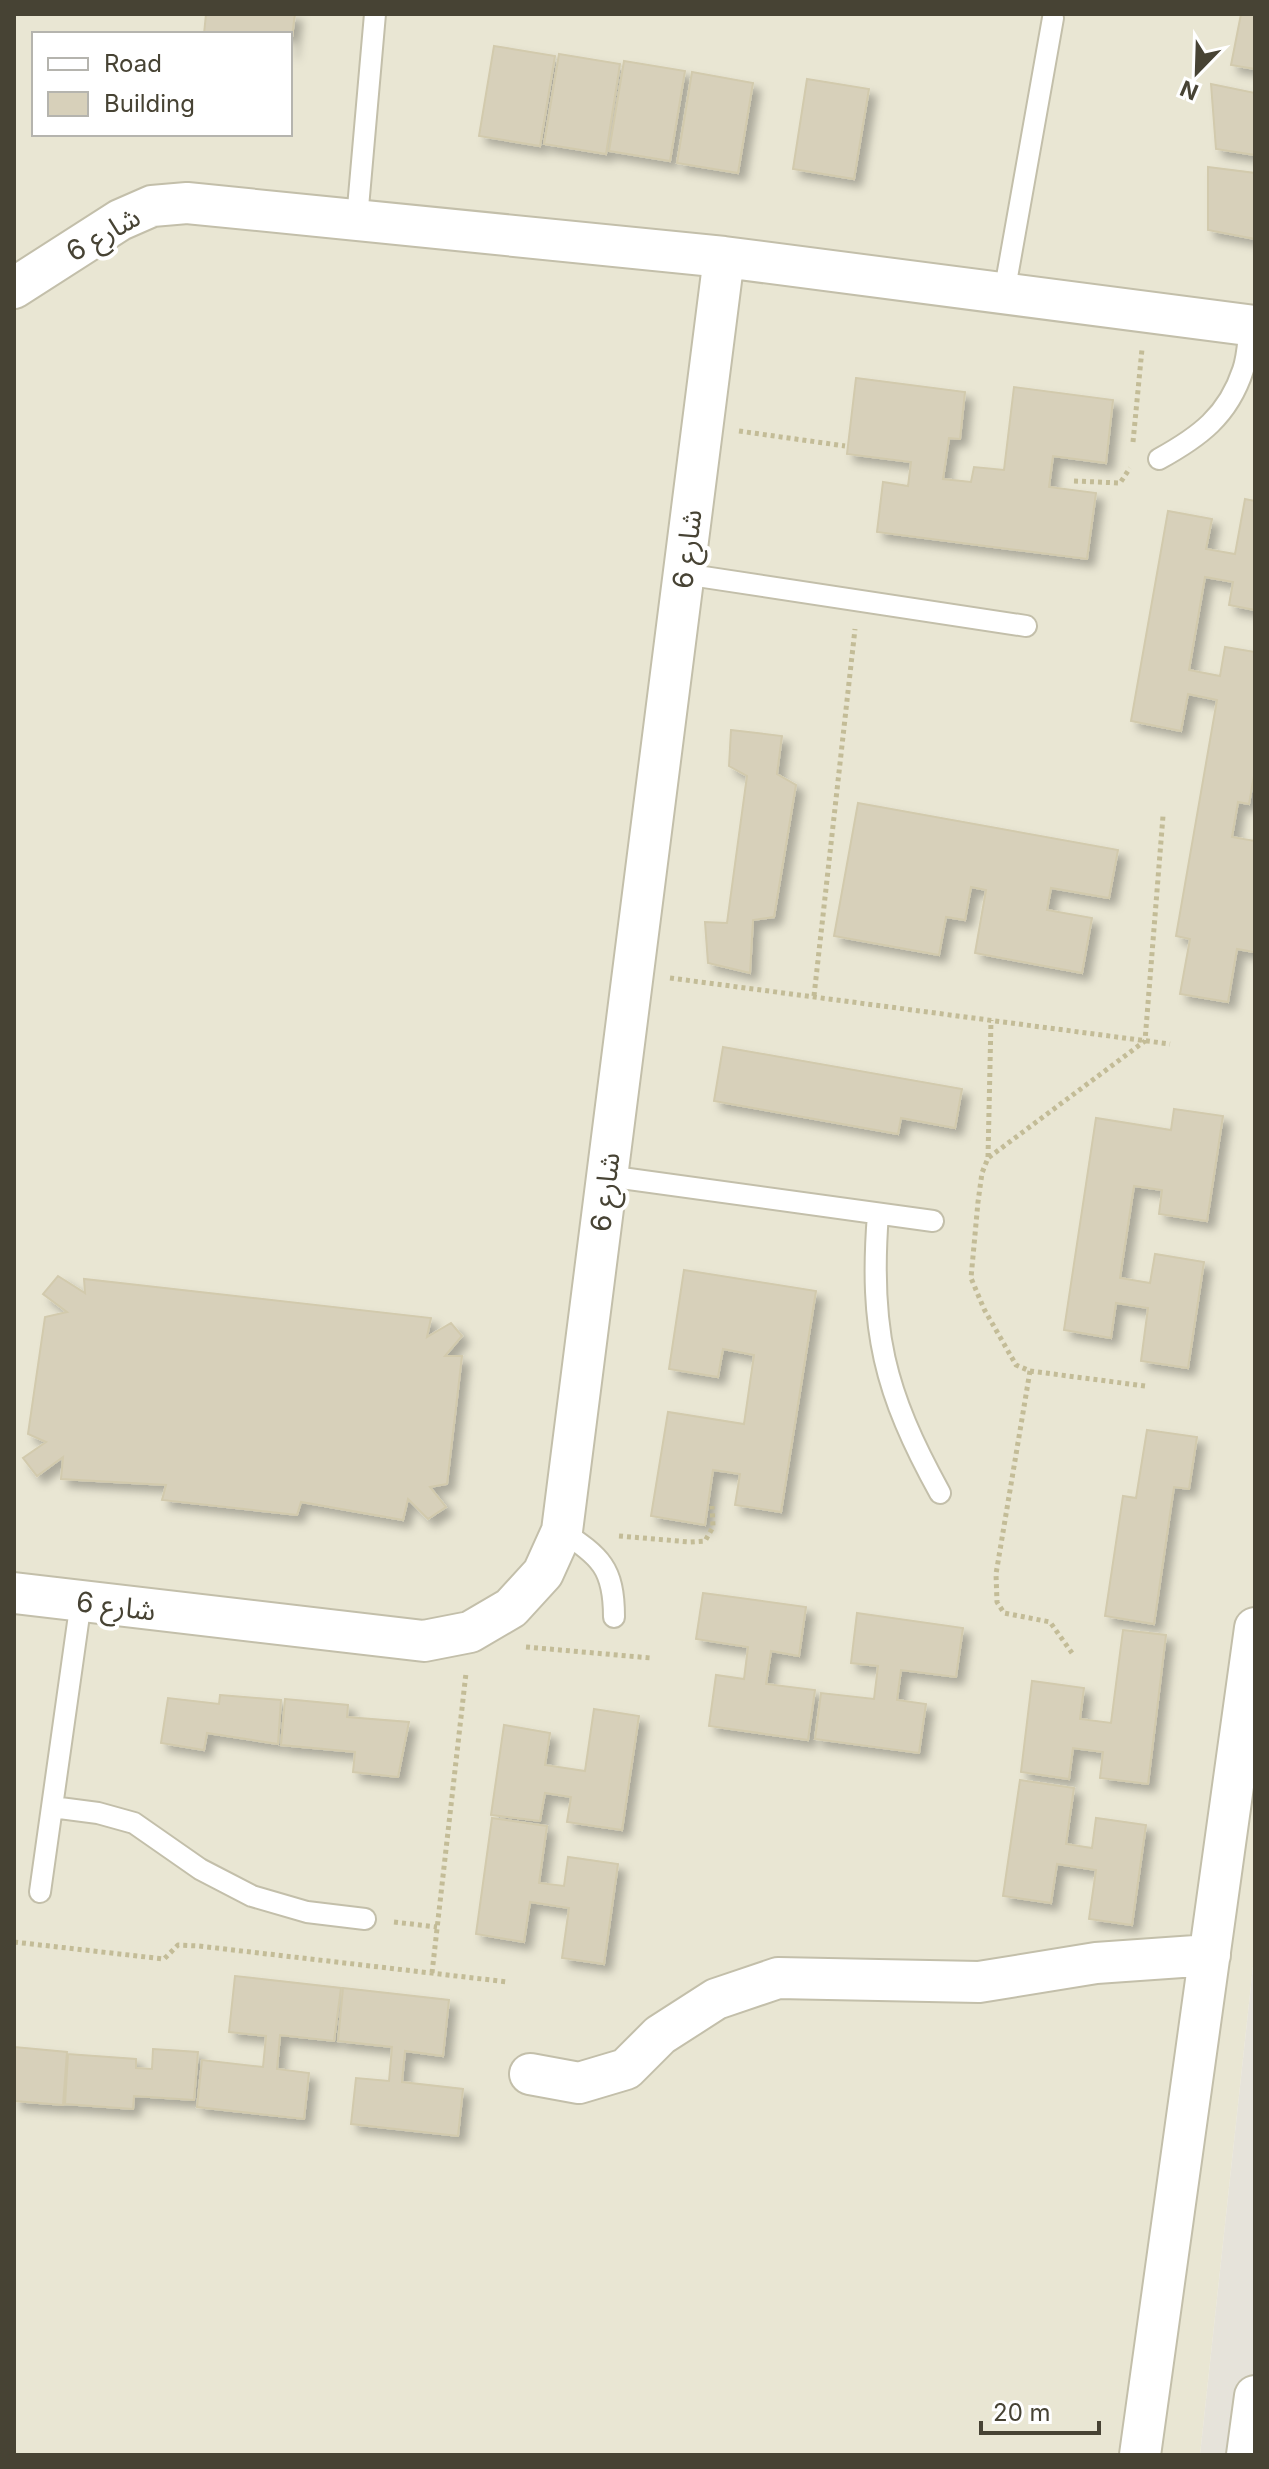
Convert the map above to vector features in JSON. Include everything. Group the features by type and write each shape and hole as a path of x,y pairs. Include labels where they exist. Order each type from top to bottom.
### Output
{"street":[{"name":"شارع 6","path":"14,288 120,220 152,206 187,203 724,257 1252,326"},
{"name":"شارع 6","path":"14,1593 377,1638 424,1641 470,1637 511,1608 543,1573 562,1531 724,257"},
{"path":"1140,2455 1255,1628"},
{"path":"530,2074 579,2083 626,2069 660,2035 716,1999 778,1978 979,1982 1096,1963 1210,1955"},
{"path":"1247,2455 1255,2396"}],"lane":[{"path":"357,219 375,14"},
{"path":"1004,294 1053,18"},
{"path":"1159,459 1196,438 1225,407 1244,369 1252,326"},
{"path":"684,574 1026,626"},
{"path":"607,1176 933,1221"},
{"path":"878,1214 873,1272 878,1330 890,1387 912,1442 940,1493"},
{"path":"562,1531 596,1555 607,1573 614,1595 614,1617"},
{"path":"40,1892 81,1601"},
{"path":"52,1807 98,1813 134,1823 200,1869 252,1896 307,1912 365,1919"}],"path":[{"path":"1133,443 1146,312"},
{"path":"703,426 845,446"},
{"path":"1074,481 1120,483 1130,472 1131,458"},
{"path":"814,996 858,600"},
{"path":"988,1158 1145,1041 1163,816"},
{"path":"633,973 1170,1044"},
{"path":"991,1020 988,1158 982,1173 971,1278 984,1309 1016,1365 1030,1371 1145,1386"},
{"path":"1030,1371 996,1574 997,1602 1004,1613 1050,1622 1072,1653"},
{"path":"562,1531 705,1541 713,1527 712,1506"},
{"path":"432,1973 470,1637 651,1658"},
{"path":"365,1919 437,1927"},
{"path":"14,1942 164,1959 178,1945 199,1946 508,1982"}],"shaded area":[{"path":"14,14 1255,14 1255,1948 1200,2455 14,2455"},
{"path":"1255,1948 1255,2455 1200,2455"}],"building":[{"path":"206,14 295,14 292,37 292,32 204,32"},
{"path":"1241,14 1255,14 1255,69 1231,65"},
{"path":"494,46 555,56 540,146 479,136"},
{"path":"559,54 620,64 606,154 544,144"},
{"path":"624,61 685,71 670,161 609,151"},
{"path":"692,72 753,83 738,173 677,163"},
{"path":"807,79 869,89 854,179 793,169"},
{"path":"1211,84 1255,93 1255,155 1216,149"},
{"path":"1208,167 1255,173 1255,239 1208,230"},
{"path":"856,378 965,392 960,439 949,438 943,479 971,482 974,467 1004,470 1014,387 1113,400 1106,463 1053,456 1049,487 1096,493 1087,559 877,532 883,482 908,486 911,462 847,454"},
{"path":"1245,499 1255,501 1255,610 1229,605 1233,582 1205,577 1189,670 1220,676 1225,647 1255,652 1255,770 1249,804 1238,802 1232,837 1255,841 1255,949 1254,952 1237,949 1228,1002 1180,994 1190,939 1176,936 1217,700 1188,694 1181,731 1131,721 1168,511 1212,519 1206,549 1235,554"},
{"path":"731,730 782,736 777,774 796,785 774,917 753,920 750,973 708,963 705,922 727,923 747,776 729,766"},
{"path":"858,803 1118,850 1109,898 1051,888 1047,910 1092,918 1082,973 975,953 986,890 971,887 965,920 946,917 939,955 834,936"},
{"path":"723,1047 962,1089 955,1128 901,1118 898,1134 714,1101"},
{"path":"1174,1109 1223,1116 1207,1221 1159,1214 1162,1190 1134,1186 1120,1278 1150,1283 1155,1254 1204,1262 1188,1368 1141,1361 1148,1308 1116,1303 1111,1338 1064,1330 1096,1118 1171,1130"},
{"path":"684,1270 816,1291 781,1512 735,1505 740,1474 713,1470 705,1525 651,1516 668,1412 744,1424 754,1355 723,1349 718,1377 669,1369"},
{"path":"58,1276 85,1293 84,1279 431,1318 427,1337 451,1323 462,1336 445,1356 462,1356 447,1484 430,1487 446,1507 428,1519 408,1499 403,1520 301,1502 297,1515 162,1500 166,1485 61,1479 63,1457 37,1476 23,1458 46,1442 28,1434 45,1317 67,1312 43,1294"},
{"path":"1147,1430 1197,1437 1189,1489 1174,1487 1154,1624 1105,1616 1123,1496 1136,1498"},
{"path":"703,1593 806,1607 799,1656 771,1651 766,1684 815,1690 808,1740 709,1726 716,1675 744,1679 748,1647 696,1639"},
{"path":"857,1613 963,1628 956,1677 901,1670 897,1700 926,1704 919,1753 815,1739 821,1693 874,1699 878,1666 851,1663"},
{"path":"1123,1630 1166,1635 1148,1784 1100,1778 1103,1752 1073,1748 1069,1779 1021,1772 1032,1681 1084,1688 1080,1719 1111,1723"},
{"path":"220,1695 281,1700 278,1744 207,1733 204,1750 161,1743 168,1698 219,1704"},
{"path":"285,1699 348,1705 347,1717 409,1722 398,1777 353,1772 355,1752 281,1745"},
{"path":"594,1709 639,1716 622,1830 567,1822 571,1797 545,1793 540,1821 491,1815 504,1725 550,1733 545,1765 585,1771"},
{"path":"1020,1780 1074,1788 1066,1844 1092,1848 1096,1818 1146,1825 1132,1925 1089,1919 1096,1870 1057,1864 1051,1903 1003,1896"},
{"path":"492,1818 547,1826 539,1883 564,1886 568,1857 618,1864 604,1964 562,1958 569,1908 530,1902 524,1942 476,1934"},
{"path":"235,1976 341,1988 334,2041 280,2035 277,2069 309,2073 304,2119 197,2107 202,2060 263,2067 266,2036 229,2032"},
{"path":"343,1988 449,2000 443,2056 405,2051 402,2082 463,2089 458,2136 351,2124 356,2078 389,2081 392,2047 338,2041"},
{"path":"14,2047 67,2052 63,2105 14,2101"},
{"path":"153,2049 198,2052 194,2100 134,2096 133,2109 65,2104 68,2054 136,2059 136,2068 152,2069"}]}
